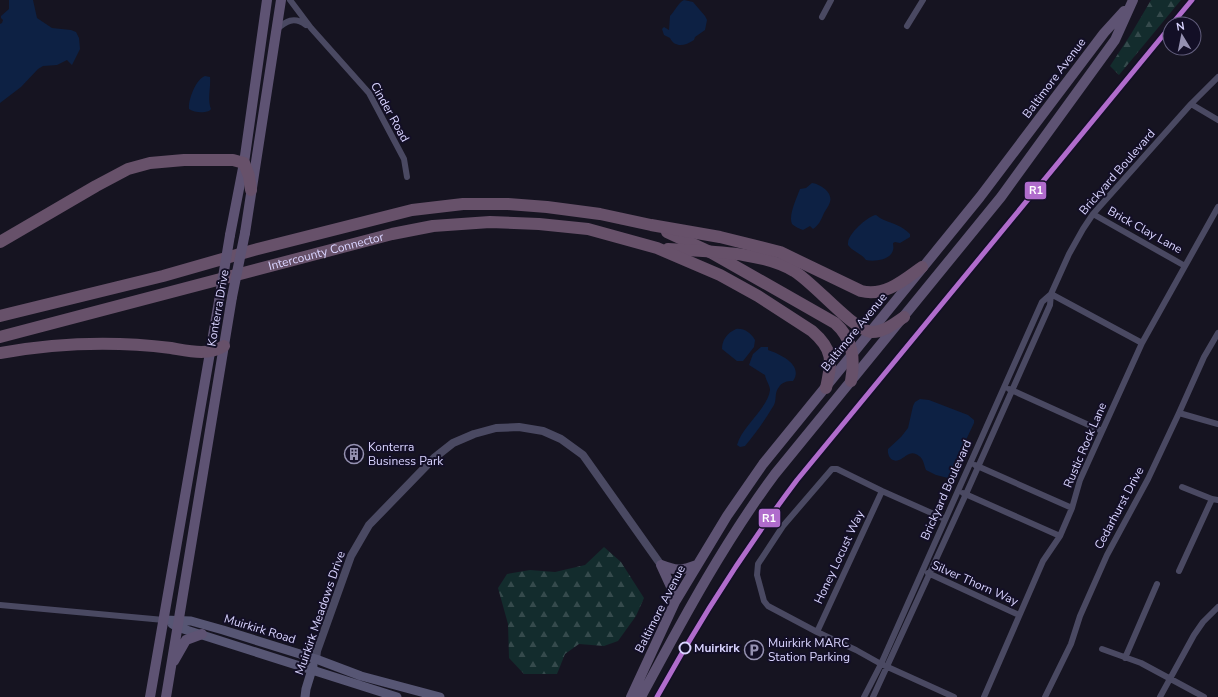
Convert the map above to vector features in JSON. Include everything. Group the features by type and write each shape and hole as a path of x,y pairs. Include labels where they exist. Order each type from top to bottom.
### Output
{"highway":[{"path":"0,242 96,186 128,169 150,162 233,160 244,163 250,176 251,190"},
{"name":"Intercounty Connector","path":"0,316 163,276 254,250 412,210 463,204 508,204 547,207 600,214 651,225"},
{"name":"Intercounty Connector","path":"0,337 392,234 434,226 490,222 539,224 588,229 657,248"},
{"path":"651,225 720,237 780,252 861,291 869,292 888,289 903,282 922,267"},
{"path":"651,225 712,253 835,323 847,337 851,345 854,367 851,381"},
{"path":"657,248 748,256 785,267 803,277 856,325 871,332 885,329 904,317"},
{"path":"657,248 720,275 758,296 812,331 826,346 830,356 831,366 826,388"},
{"path":"0,353 34,347 92,344 150,345 198,352 219,350 224,346"}],"main road":[{"name":"Konterra Drive","path":"150,697 230,235 244,163 267,0"},
{"name":"Konterra Drive","path":"166,697 232,297 245,233 281,0"},
{"name":"Baltimore Avenue","path":"631,697 675,602 744,490 763,464 980,197 1104,33 1131,3"},
{"name":"Baltimore Avenue","path":"641,697 694,599 751,507 775,474 904,317 1045,138 1115,40 1131,3"},
{"path":"661,565 674,570 696,566"},
{"path":"661,565 672,589 675,602"},
{"name":"Muirkirk Road","path":"164,620 243,649 397,697"},
{"name":"Muirkirk Road","path":"177,624 191,621 316,659 361,676 440,697"},
{"path":"171,666 186,640 202,634"},
{"name":"Muirkirk Meadows Drive","path":"305,697 306,689 316,659"}],"street":[{"name":"Cinder Road","path":"290,0 311,28 369,93 404,159 407,177"},
{"path":"822,17 831,0"},
{"path":"907,26 923,0"},
{"name":"Cinder Road","path":"276,30 286,22 293,20 303,22 311,28"},
{"name":"Brickyard Boulevard","path":"873,697 1013,390 1050,305 1051,294 1069,254 1083,229 1094,214 1191,104 1218,77"},
{"path":"1191,104 1218,120"},
{"name":"Rustic Rock Lane","path":"984,697 1043,561 1060,536 1072,508 1080,480 1142,343 1218,207"},
{"name":"Brick Clay Lane","path":"1094,214 1185,266"},
{"path":"1051,294 1142,343"},
{"name":"Brickyard Boulevard","path":"864,697 881,664 1042,302 1051,294"},
{"name":"Cedarhurst Drive","path":"1045,697 1068,650 1080,616 1107,555 1148,479 1204,357 1218,333"},
{"path":"1004,386 1102,431"},
{"path":"1179,413 1218,424"},
{"name":"Muirkirk Meadows Drive","path":"316,659 317,651 352,556 369,525 434,458 452,443 474,434 496,428 519,427 544,431 561,439 583,455 661,565"},
{"path":"970,463 1072,508"},
{"path":"945,519 837,469 832,469 783,526 758,564 757,575 765,604 887,667 954,697"},
{"path":"1179,571 1215,499 1182,487"},
{"path":"958,490 1060,536"},
{"name":"Honey Locust Way","path":"817,632 882,491"},
{"name":"Silver Thorn Way","path":"922,571 1019,615"},
{"path":"1125,658 1157,584"},
{"name":"Muirkirk Road","path":"0,605 164,620"},
{"path":"1160,697 1198,629 1218,607"},
{"path":"1102,649 1146,666 1204,697"}],"green space":[{"path":"1151,0 1181,0 1168,16 1162,16 1162,23 1119,75 1110,66"},
{"path":"604,547 621,562 644,598 636,616 618,641 604,646 579,644 565,654 557,674 524,674 509,658 508,624 498,588 507,574 530,570 555,572 585,565"}],"water":[{"path":"9,0 33,0 37,18 52,28 76,32 79,38 80,49 72,65 67,60 57,65 43,66 38,69 21,87 0,103 0,24 3,20 1,16 9,9"},
{"path":"684,0 693,2 707,20 705,30 695,37 694,40 684,45 677,45 670,38 664,35 662,29 664,27 669,30 670,16"},
{"path":"205,76 210,77 209,101 211,109 204,112 194,111 189,109 191,95 196,85"},
{"path":"812,183 819,185 828,192 830,195 830,202 817,226 813,229 810,226 803,230 792,224 791,216 800,189 806,188"},
{"path":"876,215 904,229 910,234 910,237 900,243 893,243 892,253 886,258 873,261 866,260 848,245 848,240 861,224"},
{"path":"736,329 742,329 751,335 755,340 754,347 743,361 737,361 722,349 726,337"},
{"path":"761,347 768,347 768,350 779,354 789,361 793,365 796,375 793,381 785,382 780,385 777,389 774,405 767,416 745,446 740,447 737,445 740,438 765,404 770,390 765,375 749,365 753,354"},
{"path":"920,399 929,400 968,415 974,420 974,423 948,478 936,475 926,470 921,457 916,454 911,453 896,461 888,454 888,449 908,428 913,406 915,402"}],"transit line":[{"name":"R1","path":"1179,16 1192,0"},
{"name":"R1","path":"657,697 723,586 759,532 797,480 1162,37"}],"place":[{"name":"Konterra Business Park","path":"354,454"},
{"name":"Muirkirk","path":"685,648"},
{"name":"Muirkirk MARC Station Parking","path":"754,650"}]}
